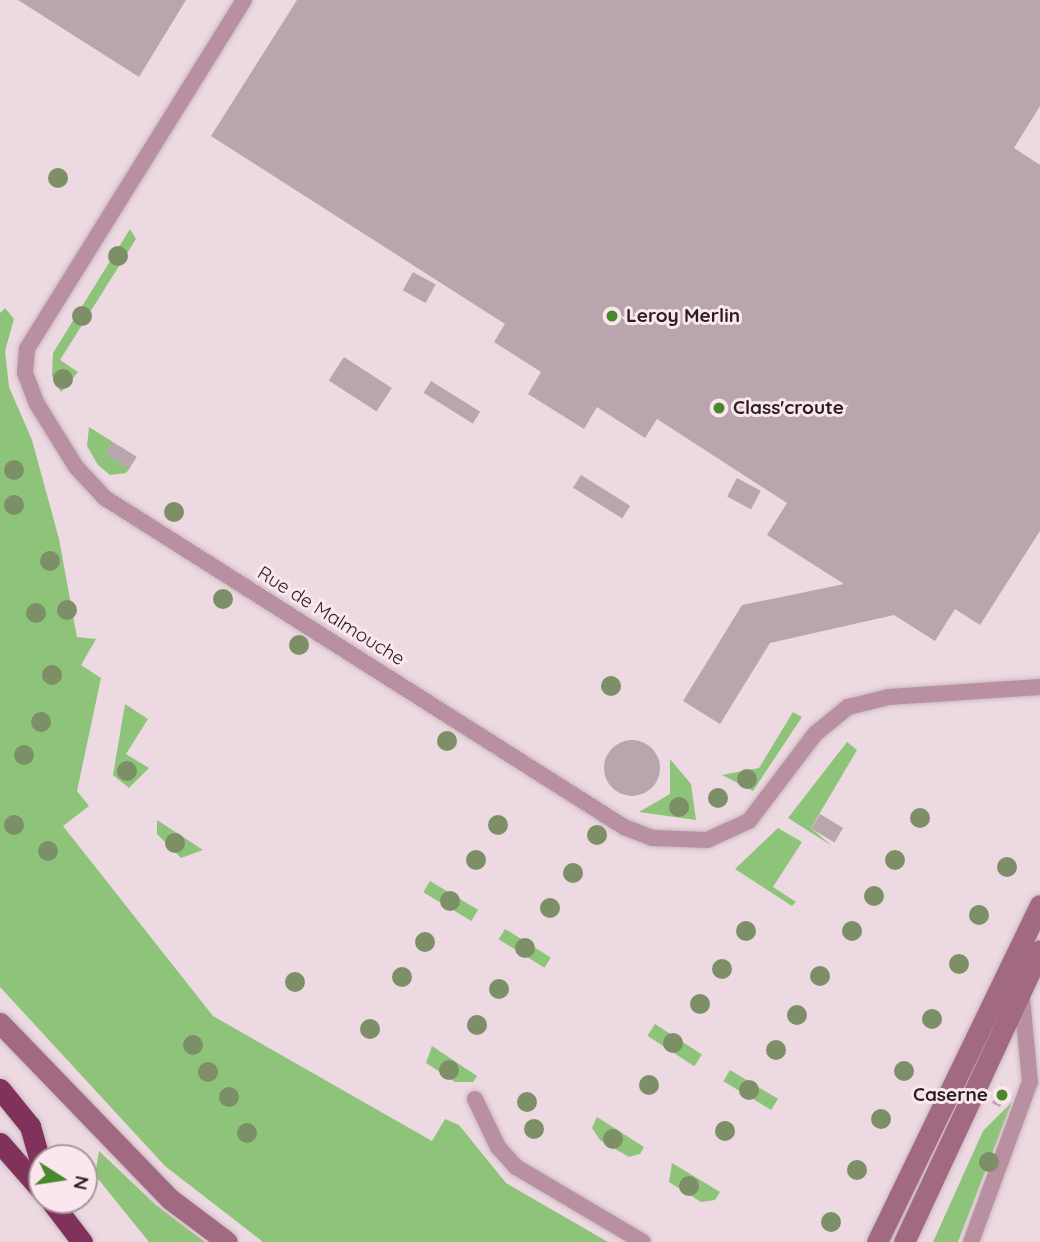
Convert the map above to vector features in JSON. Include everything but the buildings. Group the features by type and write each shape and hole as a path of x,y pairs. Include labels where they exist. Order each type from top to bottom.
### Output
{"highway":[{"path":"0,1089 30,1126 35,1144"},
{"path":"0,1143 28,1175"},
{"path":"60,1214 82,1242"}],"street":[{"path":"890,1216 908,1234 1015,980 1040,905"},
{"path":"877,1242 1015,980 1040,950"},
{"path":"0,1023 170,1199 227,1242"}],"lane":[{"name":"Rue de Malmouche","path":"244,0 27,349 25,373 37,404 76,467 105,498 614,821 652,838 707,840 749,821 815,734 848,707 890,697 1040,687"},
{"path":"971,1242 1030,1082 1015,980"},
{"path":"475,1099 498,1147 516,1167 643,1242"}],"green space":[{"path":"130,229 136,239 60,360 78,372 61,392 52,376 53,353"},
{"path":"5,308 14,319 5,351 9,387 32,440 59,539 77,637 96,639 81,665 101,678 77,791 89,806 63,826 213,1016 432,1141 445,1119 459,1125 506,1183 608,1242 263,1242 165,1166 0,987 0,313"},
{"path":"89,427 113,442 106,454 130,468 126,473 110,475 98,465 87,446"},
{"path":"125,704 148,719 126,754 149,768 129,788 113,775"},
{"path":"793,712 802,717 753,791 722,775 759,768"},
{"path":"847,742 857,750 811,828 832,846 788,818"},
{"path":"670,759 691,784 696,820 639,812 670,794"},
{"path":"157,820 203,850 181,858 157,834"},
{"path":"778,828 802,842 773,887 796,902 792,906 735,869"},
{"path":"430,881 478,910 471,921 423,892"},
{"path":"505,929 551,958 544,968 499,939"},
{"path":"655,1024 702,1054 694,1066 647,1036"},
{"path":"432,1046 477,1076 473,1082 455,1082 426,1063"},
{"path":"730,1070 778,1099 771,1110 723,1081"},
{"path":"1012,1102 958,1242 933,1242 983,1131"},
{"path":"597,1117 644,1147 640,1154 629,1157 600,1140 592,1128"},
{"path":"99,1151 156,1205 205,1242 149,1242 98,1179"},
{"path":"672,1163 720,1192 715,1200 701,1202 669,1182"}],"place":[{"name":"Leroy Merlin","path":"612,316"},
{"name":"Class'croute","path":"719,408"},
{"name":"Caserne","path":"1002,1095"}]}
